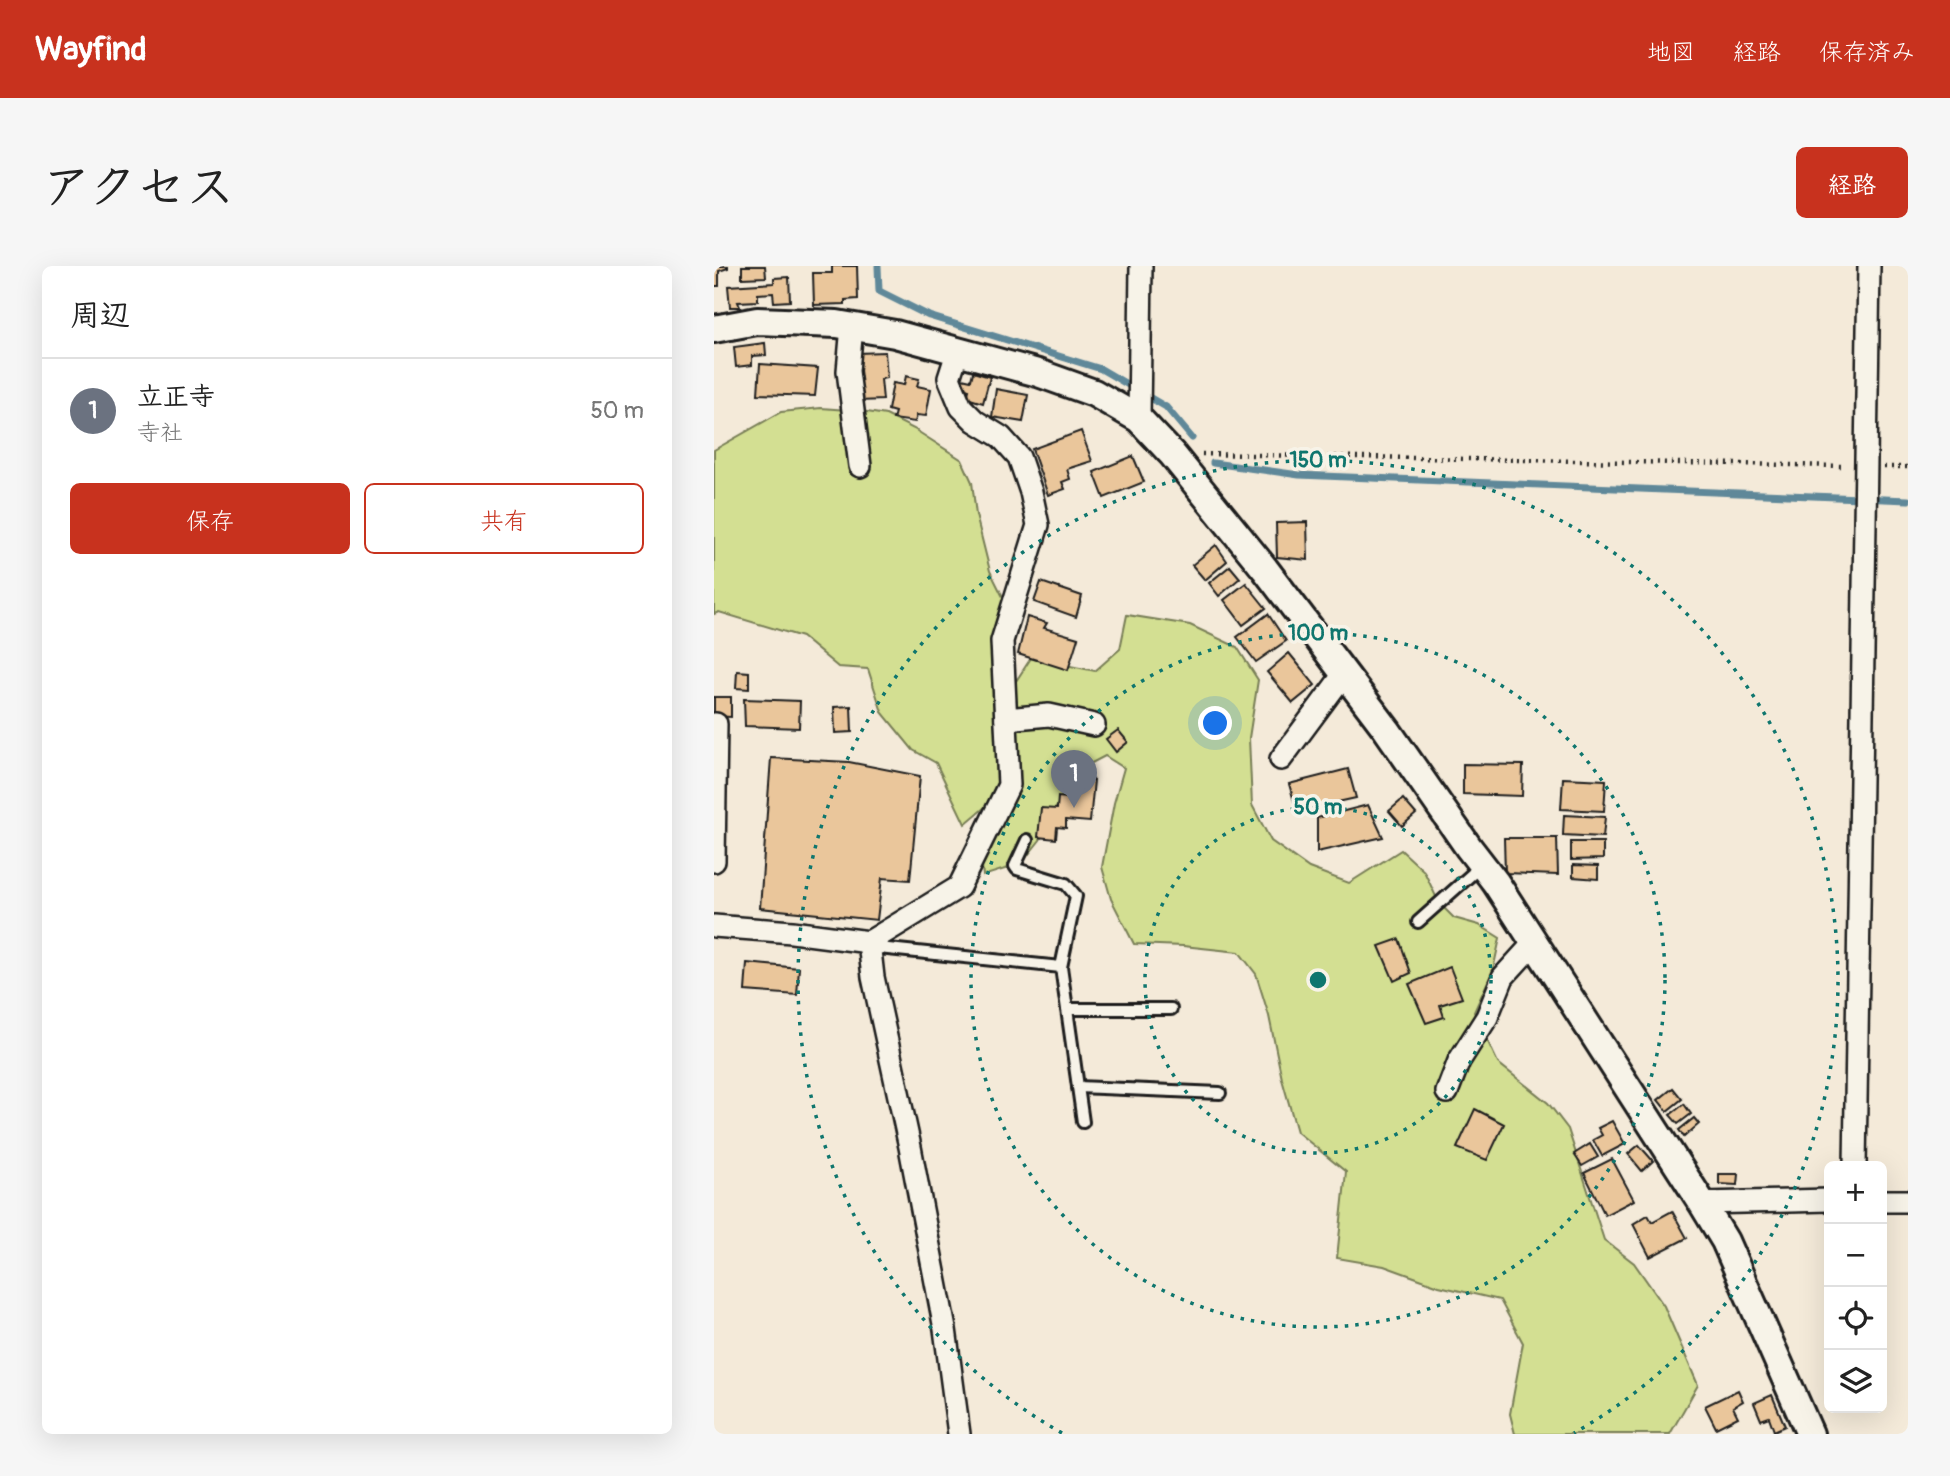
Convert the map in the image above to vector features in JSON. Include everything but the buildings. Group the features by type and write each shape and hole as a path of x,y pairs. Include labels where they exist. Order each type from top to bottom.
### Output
{"street":[{"path":"1140,414 1141,266"},
{"path":"1854,1161 1869,266"},
{"path":"714,329 757,321 837,324 895,334 1038,373 1094,393 1140,414 1265,569 1387,730 1496,883 1725,1241 1811,1434"},
{"path":"852,326 848,371 860,466"},
{"path":"714,926 792,932 869,945 959,887 1009,785 1002,641 1038,525 1031,492 1019,457 1001,437 975,421 961,407 949,378 958,350"},
{"path":"1281,759 1344,674"},
{"path":"1006,719 1049,715 1094,725"},
{"path":"714,724 714,861"},
{"path":"1447,1092 1459,1061 1487,1017 1503,977 1534,943"},
{"path":"869,945 873,977 946,1329 960,1434"},
{"path":"1702,1203 1824,1200"},
{"path":"1887,1200 1908,1201"}],"lane":[{"path":"1027,839 1015,866 1017,869 1066,884 1076,896 1060,967 1083,1122"},
{"path":"1418,922 1482,865"},
{"path":"869,945 1060,967"},
{"path":"1066,1009 1171,1009"},
{"path":"1078,1087 1220,1093"}],"path":[{"path":"1172,454 1866,475 1908,467"}],"green space":[{"path":"821,408 886,415 914,429 962,460 972,482 976,515 990,571 1005,601 1005,698 1031,658 1095,671 1120,649 1127,615 1190,625 1237,647 1258,680 1249,738 1252,805 1271,841 1309,868 1349,883 1401,850 1424,871 1439,903 1454,918 1479,925 1500,938 1493,970 1474,1012 1498,1063 1548,1103 1568,1129 1604,1240 1634,1263 1664,1306 1698,1385 1670,1434 1515,1434 1510,1414 1523,1343 1500,1300 1439,1286 1384,1266 1337,1258 1346,1172 1297,1132 1256,974 1239,952 1134,944 1111,899 1102,867 1114,803 1124,768 1105,756 1082,768 1061,798 1040,840 1021,864 983,876 978,826 997,797 965,824 936,763 913,750 882,712 868,669 838,667 802,637 719,612 714,614 714,450 781,412"}],"waterway":[{"path":"878,266 879,291 929,316 1101,369 1166,407 1192,438"},
{"path":"1213,463 1299,475 1908,500"}],"place":[{"name":"立正寺","path":"1074,808"}]}
